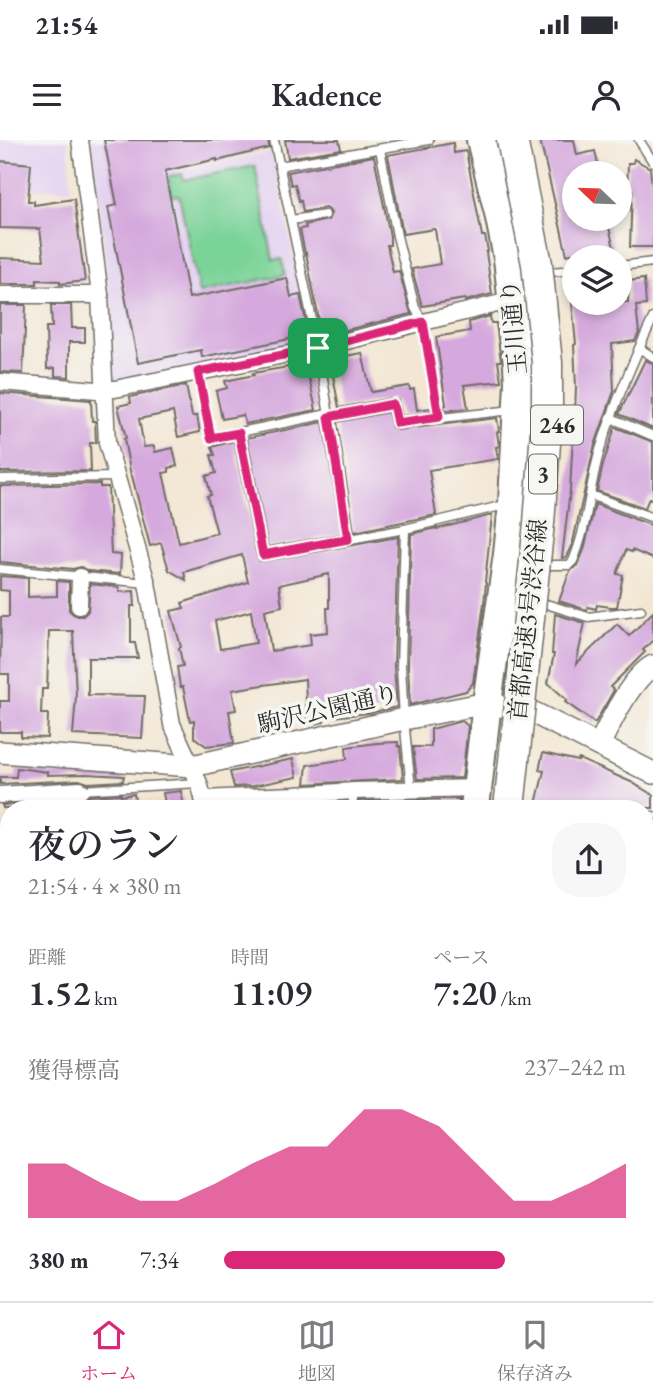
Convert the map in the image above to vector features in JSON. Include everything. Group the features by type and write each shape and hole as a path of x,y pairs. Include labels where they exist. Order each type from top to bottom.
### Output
{"highway":[{"name":"玉川通り","path":"480,800 487,703 513,503 518,409 516,334 508,258 481,140"},
{"name":"首都高速3号渋谷線","path":"480,800 520,506 527,416 525,335 519,277 492,140"},
{"name":"首都高速3号渋谷線","path":"510,800 539,523 547,390 545,338 537,264 512,140"},
{"name":"玉川通り","path":"523,800 534,712 555,466 562,271 525,140"}],"street":[{"path":"80,140 100,295 107,443 147,583 172,724 200,789 279,800"},
{"path":"0,295 100,295"},
{"path":"0,382 104,390 318,348 513,300"},
{"path":"79,606 80,577"},
{"path":"599,746 628,693 647,669 653,666"},
{"name":"駒沢公園通り","path":"0,752 200,789 404,719 487,703 534,712 653,773"},
{"path":"304,800 354,791 411,789 469,800"},
{"path":"0,795 80,790"}],"lane":[{"path":"274,140 318,348 348,539"},
{"path":"279,166 429,140"},
{"path":"639,140 653,162"},
{"path":"380,149 397,236 415,308 423,322 439,417"},
{"path":"291,220 325,215"},
{"path":"632,265 653,262"},
{"path":"547,565 569,565 573,561 599,452 653,318"},
{"path":"639,348 653,356"},
{"path":"198,372 211,438 393,404 397,423 518,409"},
{"path":"611,418 653,436"},
{"path":"239,433 263,555 405,529 513,503"},
{"path":"0,478 116,477"},
{"path":"590,495 653,518"},
{"path":"405,529 401,666 411,789"},
{"path":"0,569 147,583"},
{"path":"543,603 587,617 641,610"},
{"path":"80,800 80,790 200,789"},
{"path":"353,800 354,791"}],"shaded area":[{"path":"0,140 68,140 71,189 0,189"},
{"path":"92,140 171,140 177,171 272,152 311,336 306,343 115,382 108,278"}],"green space":[{"path":"255,166 273,260 282,259 285,275 199,293 179,195 172,196 168,177 182,174 184,180"}],"building":[{"path":"104,140 268,140 269,148 165,171 189,298 287,278 291,297 300,295 309,335 202,357 201,350 138,363 108,207 117,205"},
{"path":"285,140 339,140 341,149 288,158"},
{"path":"540,140 574,140 577,155 595,151 597,161 562,161 562,231 610,231 613,245 565,245"},
{"path":"453,143 454,153 466,151 482,236 485,236 488,251 492,294 465,301 422,306 412,269 440,264 435,229 403,234 388,155"},
{"path":"374,156 390,236 390,245 387,245 393,272 399,271 411,314 322,336 300,229 306,228 305,225 328,220 331,213 325,208 303,212 295,184 291,185 288,172"},
{"path":"634,159 650,168 653,247 630,245"},
{"path":"0,161 31,164 28,201 34,201 34,205 74,199 85,281 60,284 60,281 37,280 37,284 0,284 0,258 44,260 40,229 0,228"},
{"path":"644,279 646,305 636,306 639,333 635,341 612,344 614,391 594,448 572,546 567,557 562,558 574,436 576,344 573,315 632,315 632,281"},
{"path":"0,305 26,305 23,373 0,372"},
{"path":"51,305 71,305 72,328 85,328 85,342 69,342 69,377 55,376 55,368 47,369 46,327 52,327"},
{"path":"490,316 491,323 496,323 501,381 464,385 468,408 445,411 436,337 470,331 469,322"},
{"path":"362,353 371,392 409,386 410,390 414,389 417,410 431,408 432,412 402,416 398,400 392,398 339,408 330,359"},
{"path":"645,360 653,363 653,429 619,414"},
{"path":"306,364 316,410 245,424 243,415 222,419 216,391 227,388 225,381"},
{"path":"186,385 192,416 197,416 200,432 178,437 173,412 139,419 144,447 154,446 155,452 173,448 177,466 163,473 179,543 217,533 207,496 211,495 206,476 216,473 211,455 215,455 212,447 234,441 260,561 398,537 394,666 397,707 323,718 324,722 307,725 305,679 250,687 232,690 236,710 229,711 234,743 206,746 194,737 194,720 190,721 183,687 180,687 177,667 183,666 181,647 171,611 184,608 182,603 248,582 242,555 184,572 186,580 169,570 161,543 150,546 131,476 118,406 131,403 130,397","holes":["329,574 328,632 310,634 311,645 271,651 265,610 282,606 279,585","251,611 256,643 220,649 215,621"]},
{"path":"0,393 91,400 96,443 90,443 91,471 0,472"},
{"path":"388,412 392,427 397,430 497,418 498,459 429,470 436,515 354,532 337,422"},
{"path":"323,422 342,534 268,547 247,438"},
{"path":"615,427 653,442 653,500 649,498 645,508 597,491"},
{"path":"100,484 100,487 108,487 111,554 121,555 120,574 88,571 81,567 73,569 0,562 0,486"},
{"path":"595,504 653,526 653,559 626,550 617,574 623,575 617,607 597,605 596,609 588,607 587,610 559,601 570,571 578,565 584,550"},
{"path":"492,515 473,683 466,691 410,705 408,666 411,534"},
{"path":"0,576 28,578 28,597 57,596 57,581 69,582 69,610 78,616 83,616 88,611 90,584 119,587 119,592 134,591 135,606 131,606 131,643 135,643 138,658 88,658 88,695 145,696 142,738 73,735 76,697 73,631 49,631 47,689 42,689 41,714 48,714 47,738 21,737 21,732 0,732 0,701 9,701 9,674 0,674 1,617 9,617 9,591 0,590"},
{"path":"653,612 653,640 643,650 645,652 610,687 614,690 595,723 565,702 567,700 548,683 554,654 555,614 585,623 576,664 617,624 629,636"},
{"path":"462,721 468,726 462,778 417,779 413,747 431,747 431,729"},
{"path":"398,742 403,779 305,784 307,765 347,759 346,747"},
{"path":"543,753 578,761 579,759 631,782 653,795 653,800 537,800 544,771 539,770"},
{"path":"293,759 297,777 234,787 230,772"},
{"path":"17,768 48,772 48,775 124,776 123,781 0,784 0,777 16,777"},
{"path":"181,791 183,800 164,800 163,793"},
{"path":"134,794 135,800 88,800 88,796"}],"route":[{"path":"423,322 439,417 397,423 393,404 329,417 348,539 263,555 239,433 211,438 198,372 318,348 423,322"}]}
